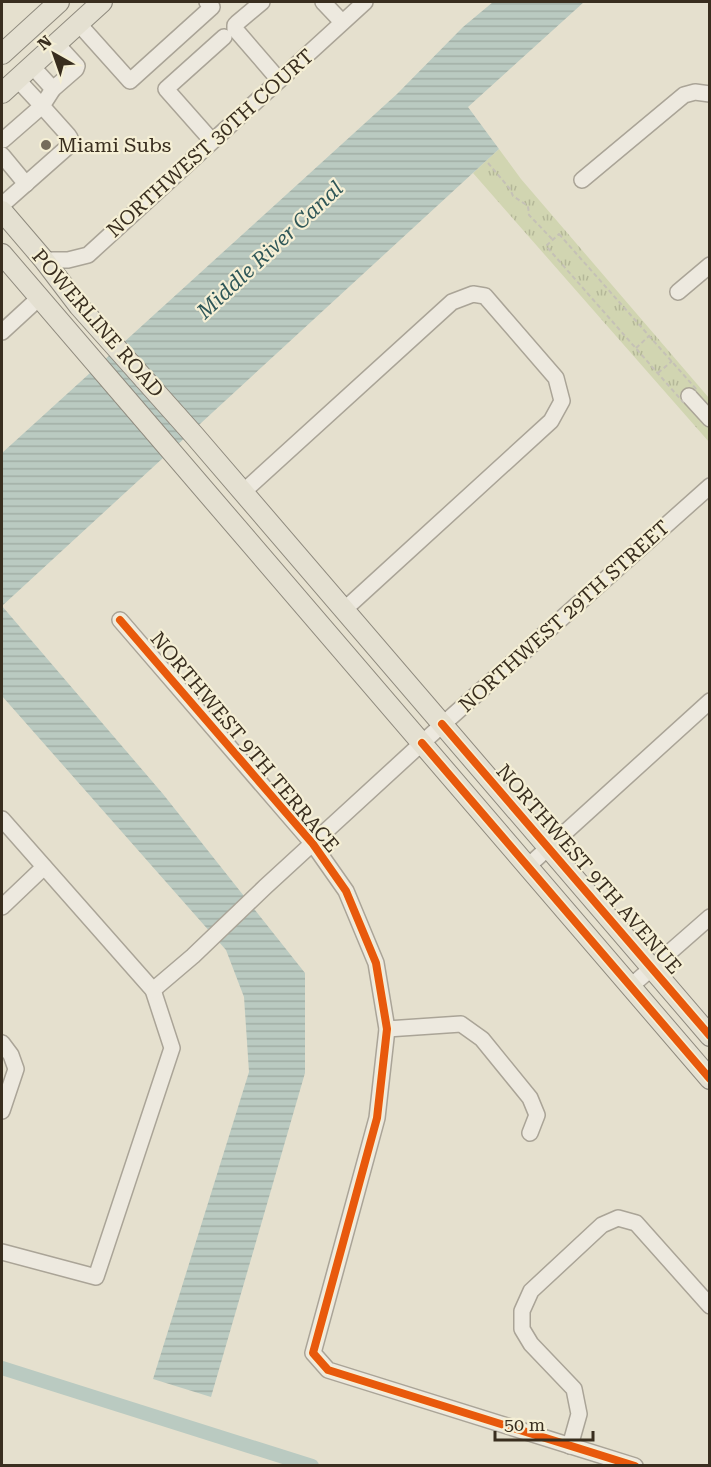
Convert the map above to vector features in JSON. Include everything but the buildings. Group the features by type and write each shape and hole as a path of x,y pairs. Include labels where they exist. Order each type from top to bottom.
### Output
{"main road":[{"path":"3,50 59,2"},
{"path":"2,93 102,2"},
{"name":"POWERLINE ROAD","path":"2,211 79,306 194,435"},
{"name":"POWERLINE ROAD","path":"2,254 177,459"},
{"path":"39,298 61,299 79,306"},
{"name":"NORTHWEST 9TH AVENUE","path":"194,435 710,1036"},
{"path":"177,459 223,488 232,492 243,492"},
{"path":"177,459 710,1079"}],"street":[{"path":"78,23 130,81 212,7 207,2"},
{"path":"262,2 237,23 235,28 279,80"},
{"path":"323,2 342,22"},
{"name":"NORTHWEST 30TH COURT","path":"44,260 68,260 88,255 365,2"},
{"path":"212,141 166,89 224,37"},
{"path":"26,184 3,151 42,106 53,89 76,69 77,66 56,43"},
{"path":"32,66 53,89"},
{"path":"2,205 71,144 68,135 17,79"},
{"path":"582,180 684,94 694,92 710,94"},
{"path":"678,292 710,265"},
{"path":"243,492 452,302 473,294 485,296 556,378 562,401 551,421 345,609"},
{"path":"2,332 39,298"},
{"path":"689,396 710,419"},
{"name":"NORTHWEST 29TH STREET","path":"153,990 193,956 265,886 422,742 710,486"},
{"name":"NORTHWEST 9TH TERRACE","path":"120,621 313,844 346,891 376,963 387,1029 377,1118 313,1353 328,1370 634,1466"},
{"path":"527,867 710,701"},
{"path":"2,819 153,990 172,1048 96,1277 2,1252"},
{"path":"2,907 44,867"},
{"path":"630,987 710,917"},
{"path":"387,1029 461,1024 482,1039 530,1098 537,1115 530,1133"},
{"path":"2,1043 11,1055 16,1068 2,1111"},
{"path":"570,1446 579,1414 574,1389 531,1344 522,1329 522,1311 531,1291 602,1225 618,1218 636,1223 710,1306"}],"path":[{"path":"488,163 510,189 513,196 528,206 529,214 552,240"},
{"path":"559,234 697,390 683,402 546,246 552,240 559,234"},
{"path":"636,348 649,336"},
{"path":"658,373 672,361"}],"green space":[{"path":"499,149 521,179 709,398 709,442 473,173"}],"water":[{"name":"Middle River Canal","path":"493,2 584,2 468,107 499,149 2,606 2,453 397,94 463,27"},
{"path":"2,606 163,794 305,973 305,1073 211,1397 153,1379 249,1072 244,997 226,950 2,696"}],"waterway":[{"path":"2,1368 312,1466"}],"cycle path":[{"path":"120,620 313,844 346,891 376,963 387,1029 377,1118 313,1353 328,1370 635,1466"},
{"path":"442,724 710,1036"},
{"path":"422,743 710,1079"}],"place":[{"name":"Miami Subs","path":"46,145"}]}
